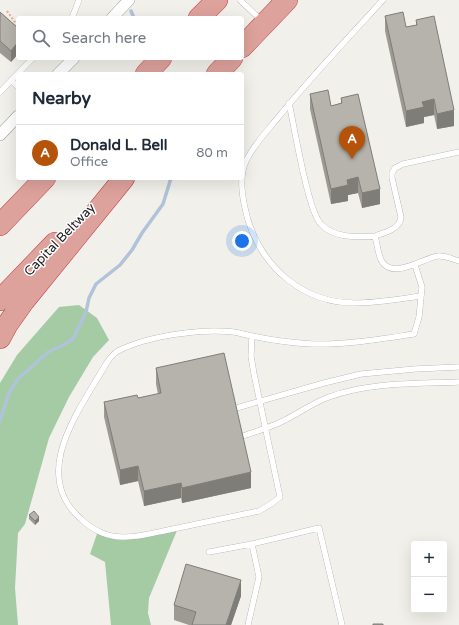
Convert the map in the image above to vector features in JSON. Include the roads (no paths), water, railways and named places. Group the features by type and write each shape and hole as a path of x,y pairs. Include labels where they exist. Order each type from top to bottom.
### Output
{"highway":[{"path":"201,16 216,0"},
{"path":"244,46 287,0"},
{"path":"148,72 159,60"},
{"path":"219,72 230,60"},
{"path":"0,210 35,180"},
{"path":"0,225 43,180"},
{"name":"Capital Beltway","path":"0,300 115,180"},
{"path":"0,338 7,325 24,301 122,180"}],"street":[{"path":"114,16 129,0"},
{"path":"60,72 72,60"},
{"path":"0,135 16,118"}],"lane":[{"path":"73,16 80,0"},
{"path":"240,0 265,24"},
{"path":"244,168 249,155 289,104 383,0"},
{"path":"19,72 31,60"},
{"path":"0,92 16,75"},
{"path":"11,80 16,85"},
{"path":"289,104 308,193 317,219 320,224 338,235 348,237 376,236 395,228 400,224 401,217 392,178 394,168 403,164 459,152"},
{"path":"242,180 245,208 252,231 263,253 282,276 304,290 330,299 355,303 421,296"},
{"path":"376,236 382,260 387,266 395,269 415,265 426,260 442,256 459,261"},
{"path":"252,336 252,356 260,402 280,497 259,511 124,538 111,536 98,531 87,525 76,516 61,490 58,468 60,451 66,436 106,364 114,354 150,340 208,331 234,332 311,344 349,342 414,334 419,318 421,296 421,283 415,265"},
{"path":"233,409 361,374 459,367"},
{"path":"240,437 266,429 320,400 340,393 359,389 405,384 459,382"},
{"path":"209,552 252,544 319,528 342,625"},
{"path":"248,625 259,577 252,544"}],"waterway":[{"path":"131,11 133,16"},
{"path":"0,421 9,393 18,379 48,352 73,339 86,312 89,298 96,284 120,265 132,250 142,233 163,204 170,180"}],"place":[{"name":"Donald L. Bell","path":"352,159"}]}
